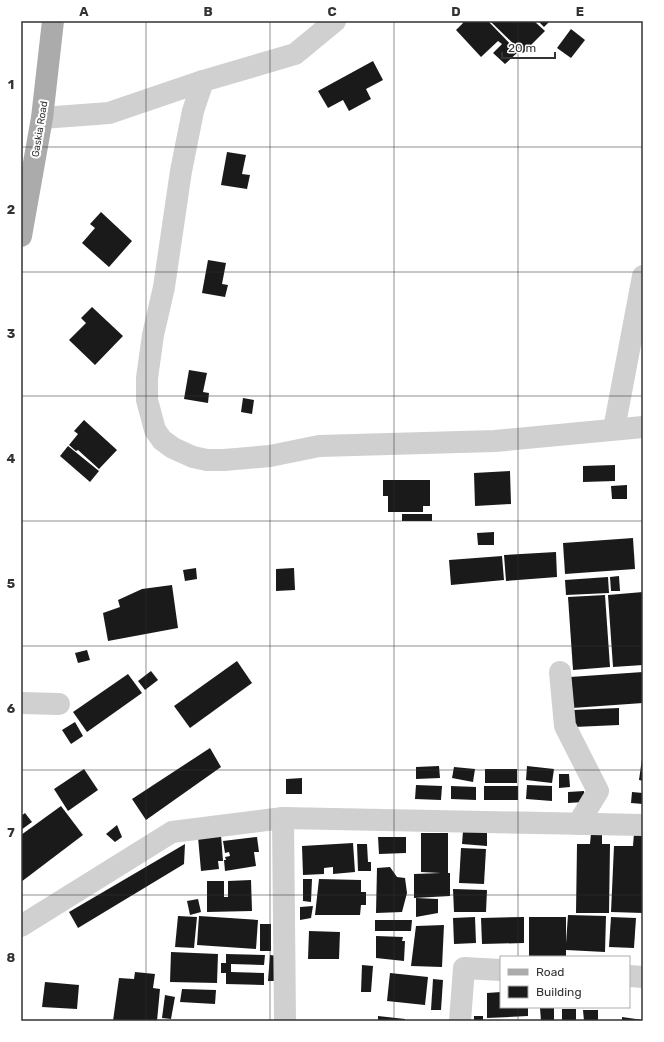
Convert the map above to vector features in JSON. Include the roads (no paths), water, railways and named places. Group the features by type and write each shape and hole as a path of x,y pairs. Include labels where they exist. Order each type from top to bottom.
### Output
{"main road":[{"name":"Gaskia Road","path":"21,236 24,208 42,118 53,21"}],"street":[{"path":"42,118 109,113 204,81 295,54 335,21"},
{"path":"204,81 193,111 181,171 164,287 153,335 147,378 147,400 151,420 154,430 162,440 173,448 193,456 206,460 224,460 270,456 319,446 495,441 643,427"},
{"path":"614,429 643,276"},
{"path":"560,672 565,726 598,791 578,824"},
{"path":"21,702 59,704"},
{"path":"283,818 285,1021"},
{"path":"21,926 172,832 283,818 643,825"},
{"path":"460,1021 464,968 500,970"},
{"path":"630,976 643,977"}]}
